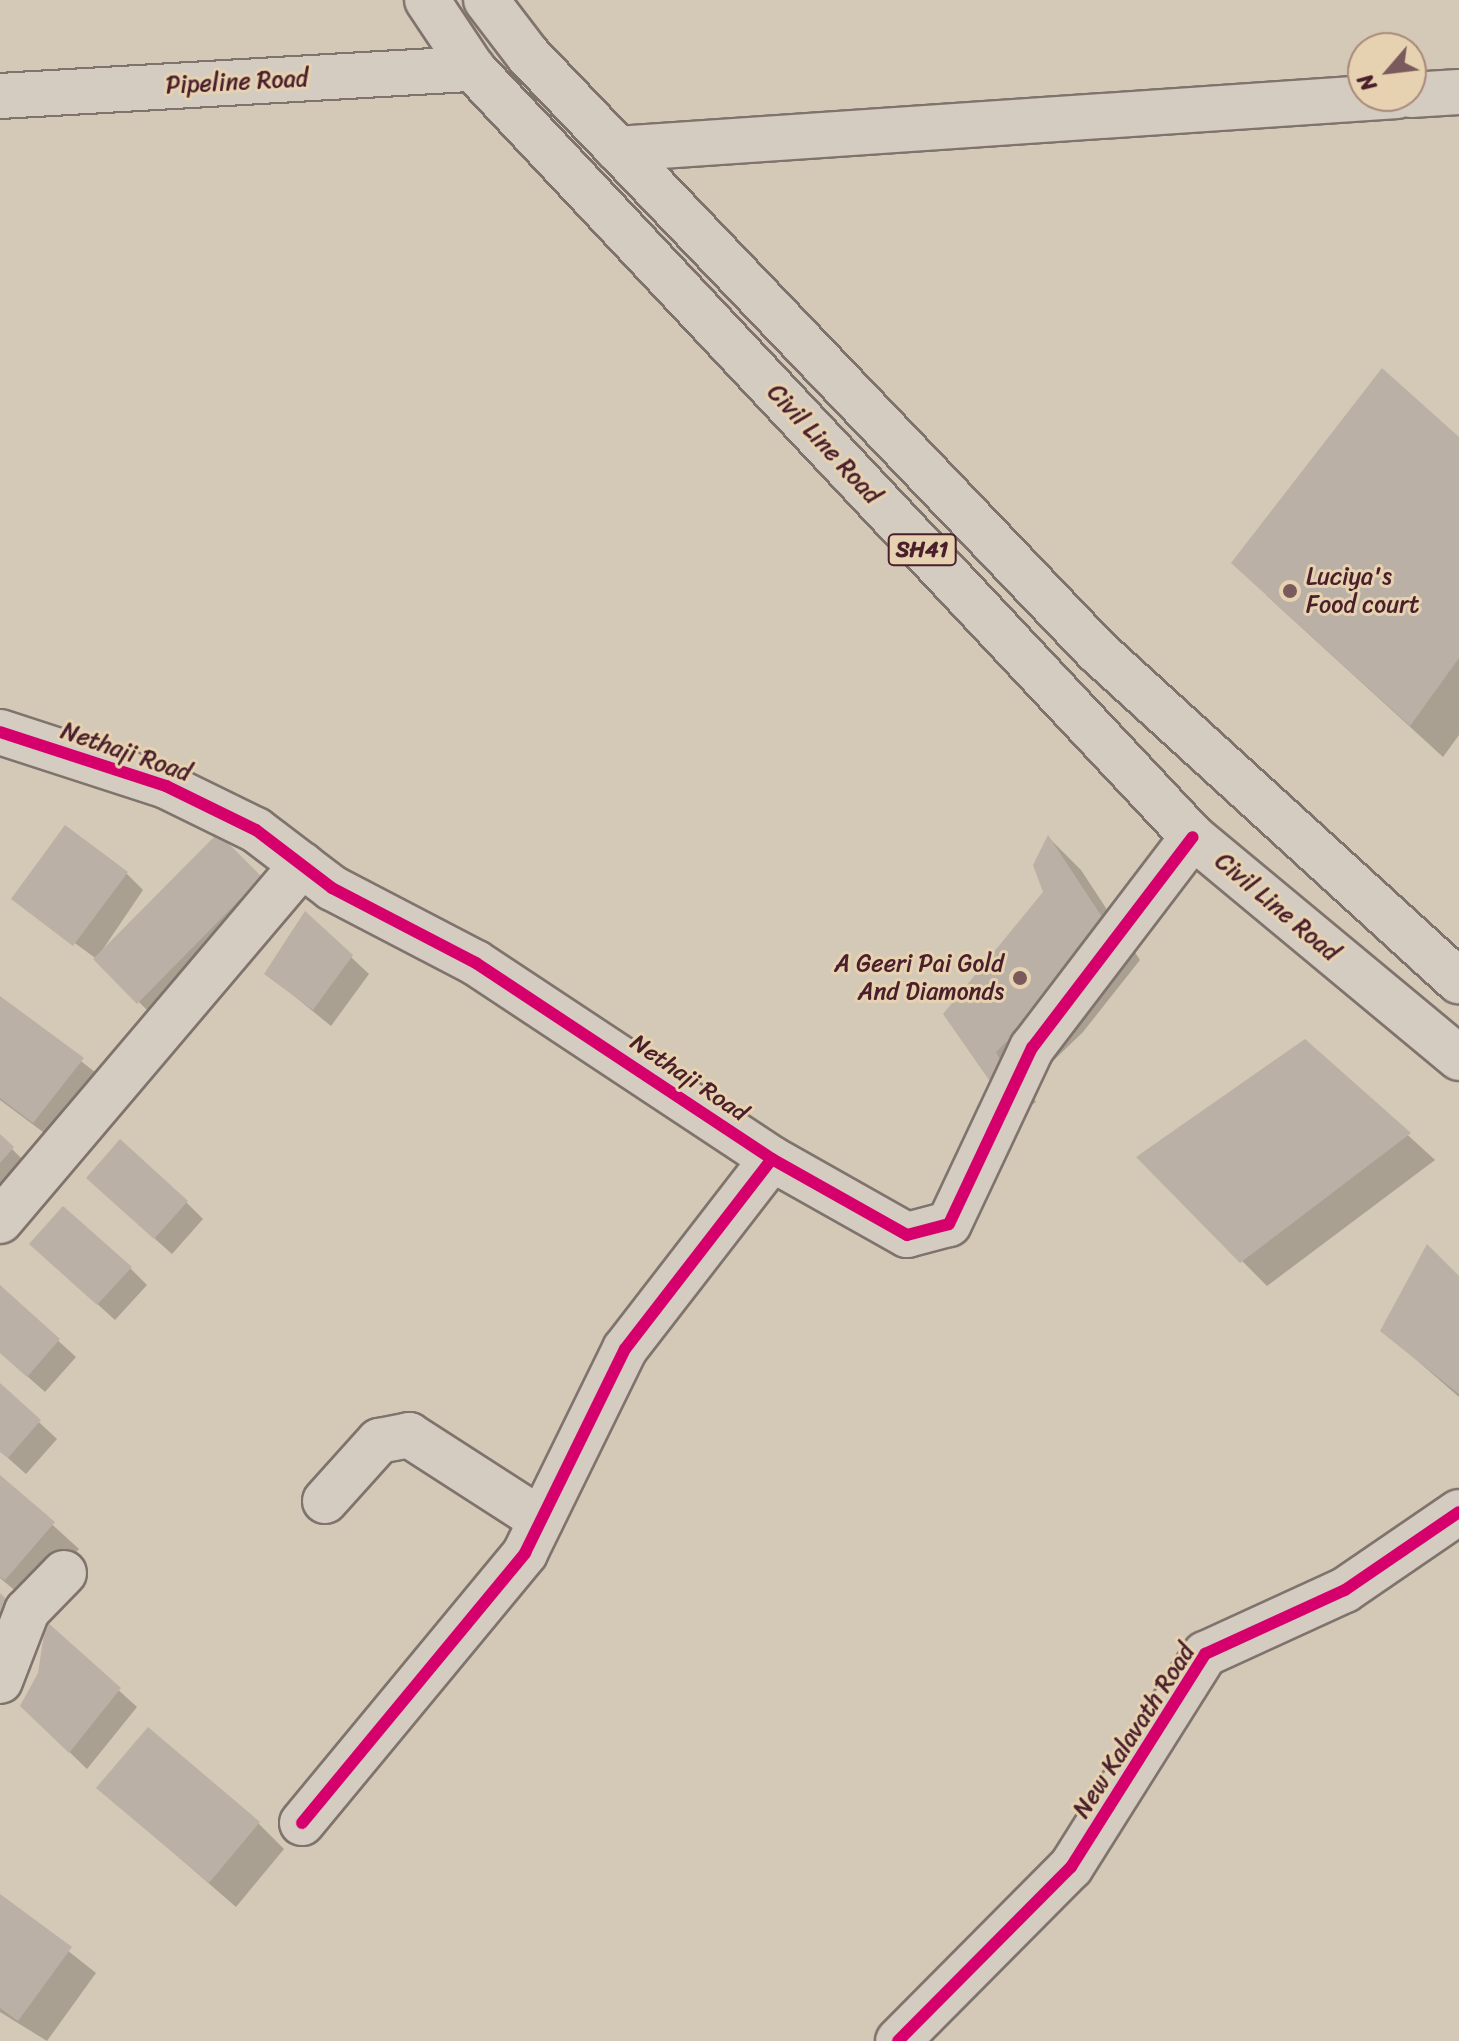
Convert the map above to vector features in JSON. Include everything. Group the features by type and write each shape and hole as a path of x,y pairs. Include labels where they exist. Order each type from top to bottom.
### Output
{"street":[{"name":"Civil Line Road","path":"427,0 473,69 1193,837 1459,1058"},
{"name":"SH41","path":"486,0 617,149 1097,651 1459,981"},
{"name":"Pipeline Road","path":"0,96 473,69"},
{"path":"1427,94 1459,92"},
{"path":"617,149 1347,99"},
{"name":"Nethaji Road","path":"0,732 166,786 256,830 302,865 476,963 772,1159 907,1235 949,1224 1032,1048 1193,837"},
{"path":"0,1221 302,865"},
{"path":"302,1823 525,1553 625,1349 772,1159"},
{"path":"325,1501 379,1441 409,1435 541,1520"},
{"name":"New Kalavath Road","path":"898,2041 1071,1867 1205,1654 1345,1590 1459,1512"},
{"path":"0,1681 27,1611 64,1573"}],"building":[{"path":"1382,368 1459,437 1459,658 1410,726 1231,563"},
{"path":"65,825 128,872 73,946 11,899"},
{"path":"218,833 262,877 137,1004 93,959"},
{"name":"A Geeri Pai Gold And Diamonds","path":"1048,835 1108,926 1051,999 996,1052 1005,1069 989,1080 943,1014 1043,892 1033,865"},
{"path":"305,911 353,955 313,1010 264,974"},
{"path":"0,996 84,1058 33,1123 0,1098"},
{"path":"1305,1039 1411,1133 1240,1263 1136,1157"},
{"path":"0,1134 14,1147 0,1163"},
{"path":"120,1139 188,1201 154,1239 86,1178"},
{"path":"63,1206 132,1267 97,1305 29,1244"},
{"path":"1427,1244 1459,1276 1459,1394 1380,1331"},
{"path":"0,1285 60,1339 27,1377 0,1353"},
{"path":"0,1383 41,1420 8,1458 0,1452"},
{"path":"0,1475 55,1522 5,1580 0,1577"},
{"path":"0,1593 10,1603 0,1614"},
{"path":"46,1621 121,1688 69,1753 20,1706 38,1673"},
{"path":"148,1727 260,1822 209,1883 96,1788"},
{"path":"0,1894 72,1947 18,2021 0,2008"}],"cycle path":[{"path":"0,732 166,786 256,830 332,888 476,963 772,1159 907,1235 949,1224 1032,1048 1193,837"},
{"path":"302,1823 525,1553 625,1349 772,1159"},
{"path":"898,2041 1071,1867 1205,1654 1345,1590 1459,1512"}],"place":[{"name":"Luciya's Food court","path":"1290,591"},
{"name":"A Geeri Pai Gold And Diamonds","path":"1020,978"}]}
